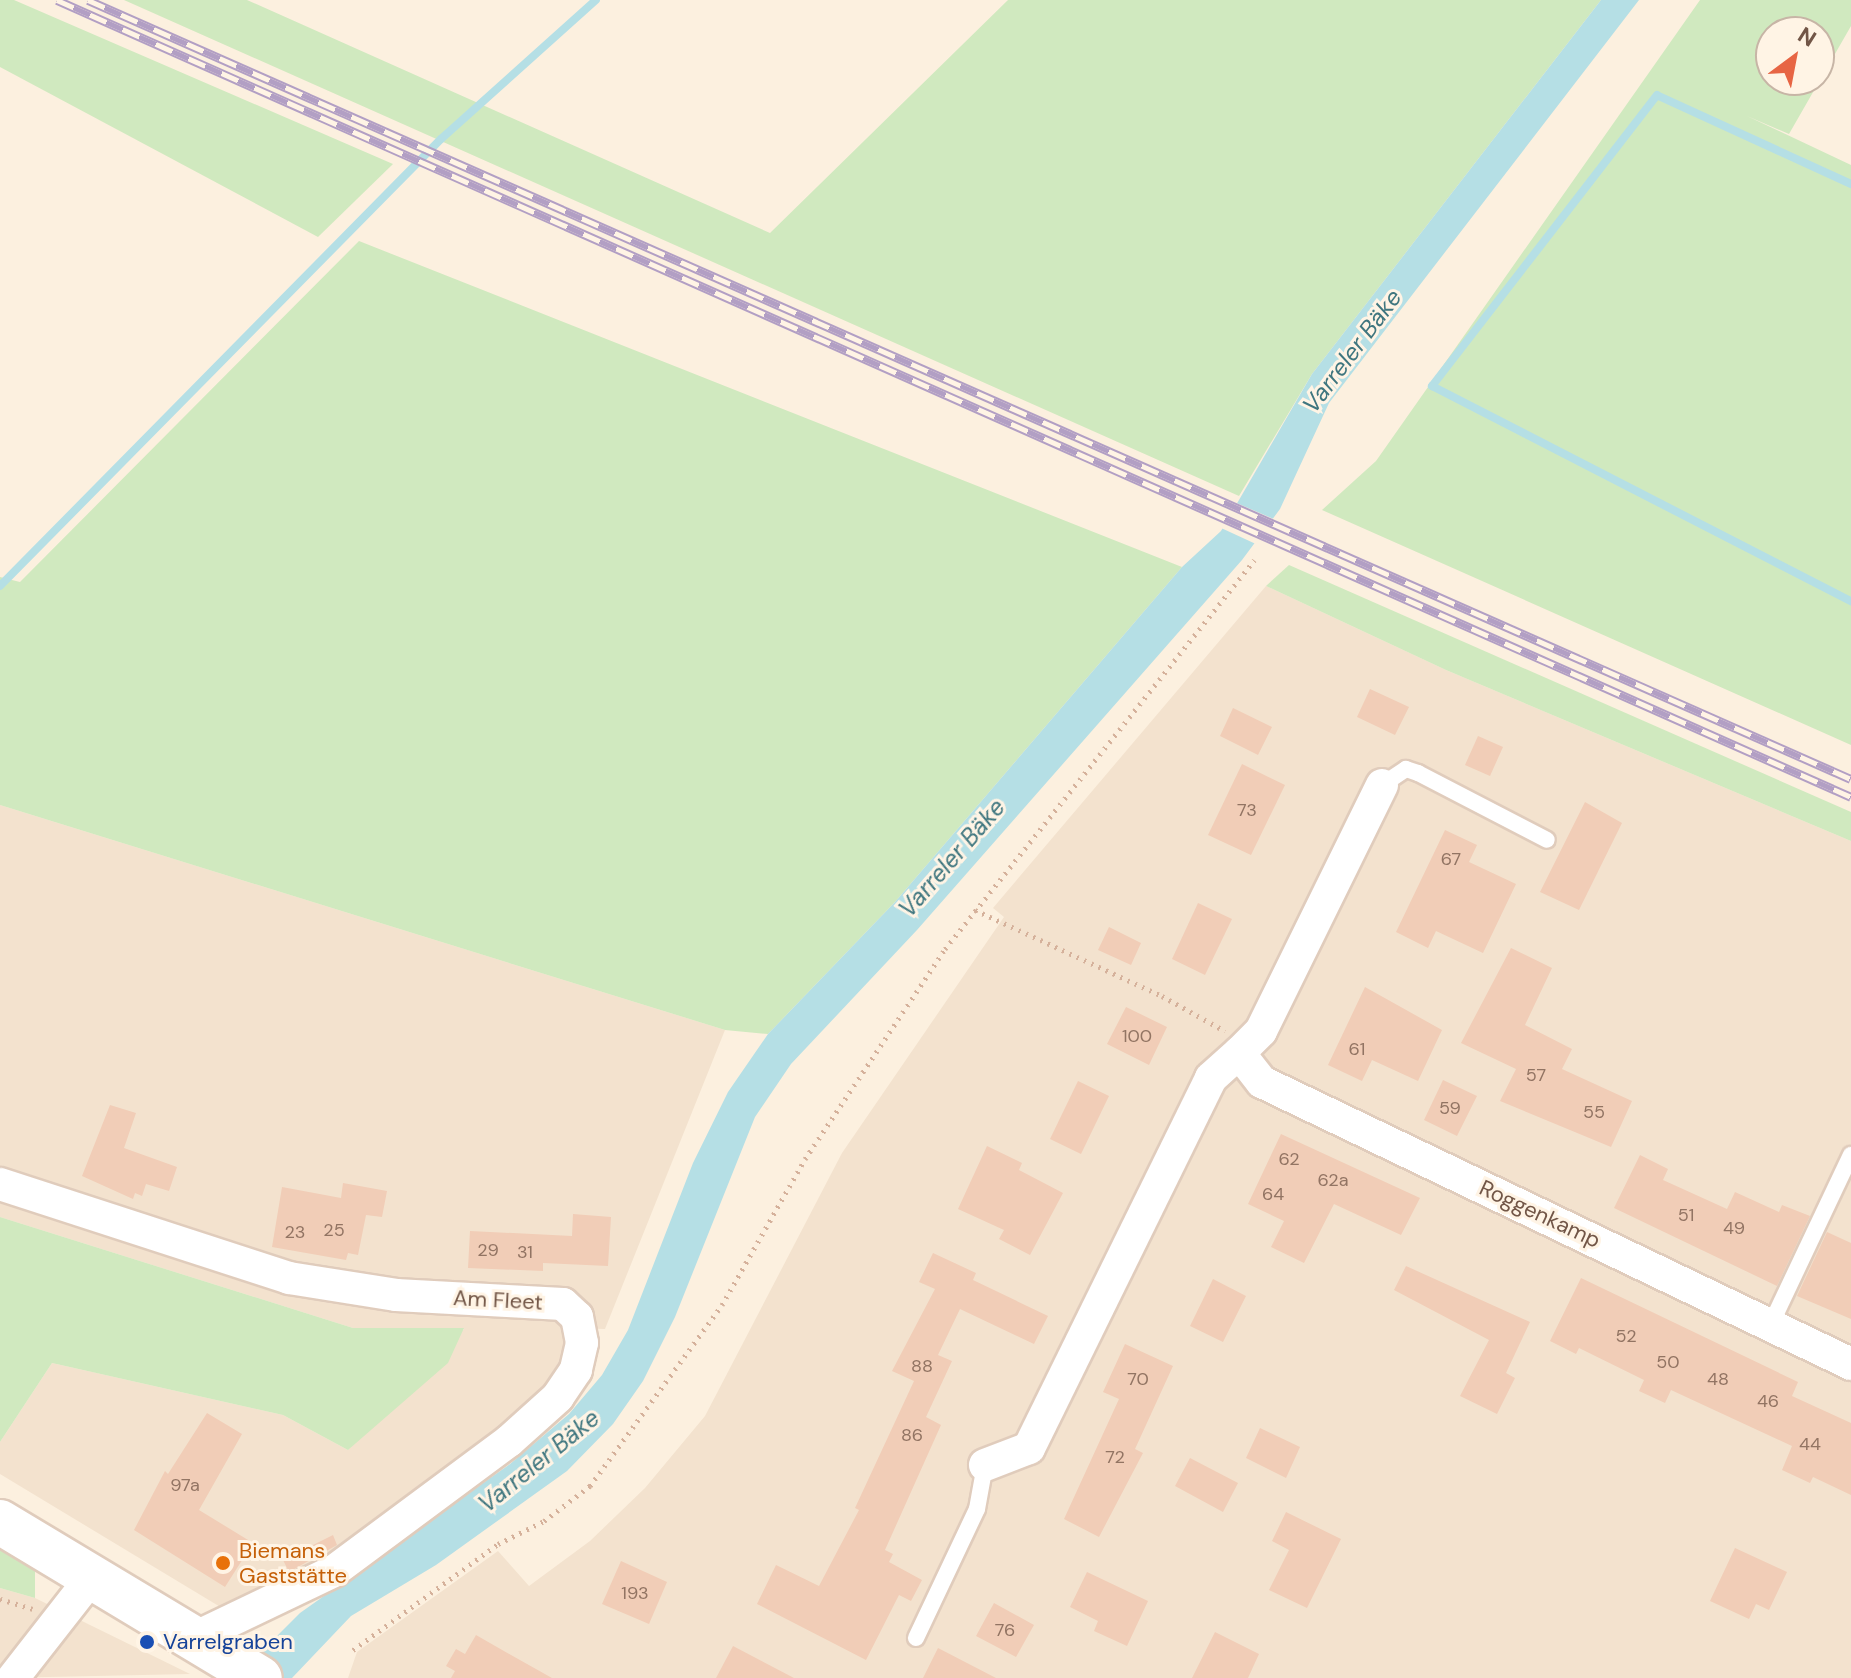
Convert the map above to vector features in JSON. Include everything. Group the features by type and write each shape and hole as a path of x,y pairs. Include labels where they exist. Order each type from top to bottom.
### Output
{"main road":[{"path":"0,1522 250,1672"}],"street":[{"path":"985,1465 1029,1448 1211,1078 1261,1031 1382,785"},
{"name":"Roggenkamp","path":"1239,1053 1262,1082 1851,1364"},
{"name":"Am Fleet","path":"0,1184 289,1278 396,1295 563,1304 577,1317 582,1343 576,1370 558,1397 509,1441 334,1571 194,1638"},
{"path":"13,1678 92,1577"}],"lane":[{"path":"1382,785 1406,769 1547,840"},
{"path":"1771,1324 1851,1155"},
{"path":"916,1638 977,1509 985,1465"}],"path":[{"path":"353,1650 498,1544 544,1521 590,1486 722,1305 805,1159 975,910 1254,560"},
{"path":"975,910 1222,1026 1239,1053"}],"shaded area":[{"path":"1266,586 1446,670 1851,841 1851,1678 348,1678 357,1652 498,1551 529,1586 590,1541 645,1488 705,1416 842,1153 1004,917 993,908"},
{"path":"0,805 725,1030 605,1329 566,1328 564,1369 537,1402 360,1545 227,1611 0,1474 0,1442 52,1363 283,1415 348,1450 464,1329 353,1328 0,1217"},
{"path":"0,1588 35,1598 190,1674 0,1678"}],"green space":[{"path":"0,0 14,0 393,164 318,237 0,67"},
{"path":"124,0 247,0 770,233 1008,0 1601,0 1312,374 1239,496"},
{"path":"1700,0 1851,0 1851,26 1835,54 1835,16 1755,16 1755,96 1811,96 1789,134 1747,116 1851,165 1851,745 1322,510 1376,461"},
{"path":"359,241 1182,567 895,902 768,1034 725,1030 0,805 0,577 20,582"},
{"path":"1289,565 1851,812 1851,841 1446,670 1266,586"},
{"path":"0,1217 353,1328 464,1328 448,1363 348,1450 283,1415 52,1363 0,1442"},
{"path":"0,1548 35,1570 35,1598 0,1588"}],"water":[{"name":"Varreler Bäke","path":"1601,0 1639,0 1329,403 1280,509 1242,560 917,930 791,1064 755,1117 675,1317 643,1381 613,1424 567,1471 436,1565 351,1616 292,1678 235,1678 300,1613 510,1464 569,1414 602,1375 628,1330 693,1163 728,1092 768,1034 895,902 1182,567 1221,531 1312,374"}],"pier":[{"path":"1232,501 1276,520 1258,545 1219,527"}],"building":[{"path":"1370,689 1409,707 1395,735 1357,717"},
{"path":"1233,708 1272,727 1258,755 1220,736"},
{"path":"1478,736 1503,747 1490,776 1465,765"},
{"path":"1242,764 1285,785 1251,855 1208,835"},
{"path":"1585,802 1622,823 1579,910 1540,892"},
{"path":"1445,830 1477,845 1469,862 1516,884 1483,953 1436,931 1428,948 1396,932"},
{"path":"1198,903 1232,919 1205,975 1172,959"},
{"path":"1109,927 1141,943 1131,965 1098,950"},
{"path":"1511,948 1552,968 1525,1025 1572,1049 1562,1069 1632,1101 1611,1147 1500,1101 1516,1069 1461,1043"},
{"path":"1365,987 1442,1030 1418,1081 1372,1060 1362,1081 1328,1065"},
{"path":"1126,1007 1167,1027 1149,1065 1107,1044"},
{"path":"1443,1080 1477,1096 1457,1136 1424,1120"},
{"path":"1078,1081 1109,1096 1081,1154 1050,1139"},
{"path":"110,1105 136,1113 124,1148 177,1167 169,1191 146,1184 142,1196 135,1193 133,1199 82,1176"},
{"path":"1281,1134 1420,1198 1401,1235 1334,1204 1304,1263 1271,1247 1284,1221 1248,1204"},
{"path":"987,1146 1022,1163 1019,1170 1063,1193 1030,1255 999,1239 1004,1230 958,1209"},
{"path":"1640,1155 1668,1169 1663,1180 1727,1209 1735,1192 1779,1212 1782,1205 1810,1216 1777,1286 1614,1208"},
{"path":"343,1183 387,1191 382,1217 366,1215 358,1255 348,1253 346,1260 272,1247 282,1187 341,1198"},
{"path":"573,1214 611,1217 608,1266 543,1263 543,1271 468,1268 470,1231 572,1236"},
{"path":"1827,1232 1851,1243 1851,1319 1797,1296"},
{"path":"933,1253 976,1273 973,1280 1048,1316 1034,1344 960,1309 938,1355 952,1361 926,1417 941,1425 885,1550 893,1554 889,1562 922,1580 911,1601 899,1595 866,1660 757,1604 776,1565 819,1586 859,1510 855,1508 914,1381 892,1371 935,1289 919,1282"},
{"path":"1406,1266 1530,1322 1506,1373 1515,1378 1497,1414 1460,1396 1489,1340 1394,1290"},
{"path":"1581,1278 1798,1382 1792,1396 1851,1423 1851,1495 1813,1477 1810,1483 1782,1470 1792,1446 1671,1390 1665,1403 1639,1391 1644,1380 1579,1348 1576,1354 1550,1341"},
{"path":"1213,1279 1246,1296 1223,1342 1190,1326"},
{"path":"1125,1344 1173,1366 1135,1449 1143,1453 1099,1537 1064,1519 1119,1399 1103,1392"},
{"path":"207,1413 242,1434 199,1510 253,1543 225,1587 134,1530 165,1471 168,1474"},
{"path":"1260,1428 1300,1447 1286,1478 1246,1458"},
{"path":"1190,1458 1238,1483 1223,1512 1175,1486"},
{"path":"1286,1512 1341,1539 1307,1608 1269,1590 1289,1550 1272,1541"},
{"path":"333,1535 337,1545 289,1572 283,1560"},
{"path":"1735,1548 1787,1572 1769,1610 1756,1604 1749,1619 1710,1601"},
{"path":"621,1561 667,1582 649,1624 602,1604"},
{"path":"1087,1572 1148,1601 1127,1646 1094,1631 1098,1621 1070,1607"},
{"path":"994,1603 1034,1625 1016,1657 976,1636"},
{"path":"1215,1632 1259,1654 1248,1678 1192,1678"},
{"path":"476,1635 552,1678 451,1678 455,1671 446,1666 456,1649 465,1654"},
{"path":"733,1646 794,1678 716,1678"},
{"path":"938,1648 996,1678 923,1678"}],"waterway":[{"path":"0,586 441,139 596,0"},
{"path":"1851,184 1657,95 1432,386 1851,601"}],"railway":[{"path":"57,0 1851,797"},
{"path":"88,0 1851,779"}],"place":[{"name":"Biemans Gaststätte","path":"223,1563"},
{"name":"Varrelgraben","path":"147,1642"}]}
